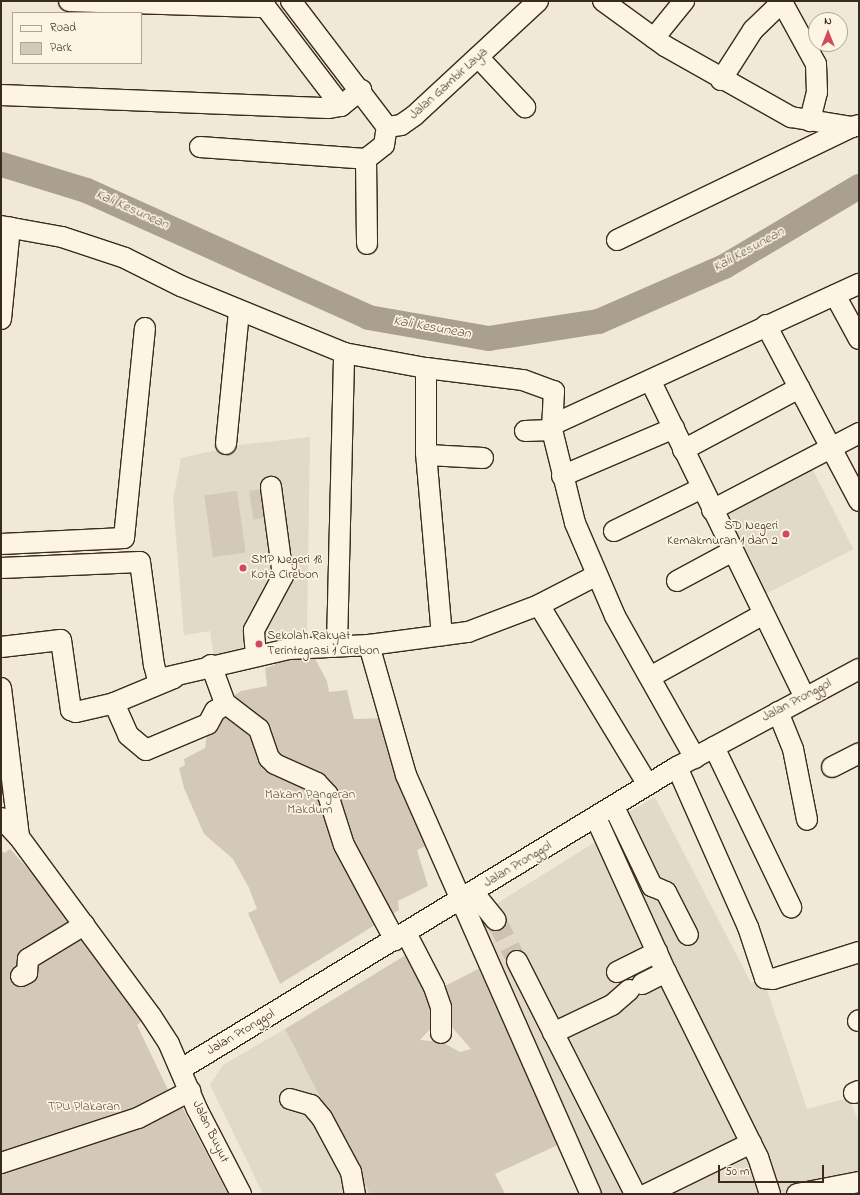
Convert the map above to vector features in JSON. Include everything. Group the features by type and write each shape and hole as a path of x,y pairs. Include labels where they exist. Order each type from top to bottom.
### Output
{"street":[{"path":"69,1 263,4 341,106"},
{"path":"200,147 366,159 384,145 387,127 362,90 291,1"},
{"name":"Jalan Gambir Laya","path":"387,127 401,125 414,116 538,1"},
{"path":"603,1 654,38 721,80 791,117 810,121 855,126"},
{"path":"654,38 684,1"},
{"path":"721,80 753,30 782,2 816,64 817,92 810,121"},
{"path":"478,57 525,107"},
{"path":"1,95 284,108 341,106 362,90"},
{"path":"616,240 855,126"},
{"path":"366,159 367,244"},
{"path":"1,319 5,227 62,237 125,258 239,311 344,353 426,368 503,376 546,387 556,398 552,427 574,523 597,575 650,677 695,758"},
{"path":"525,431 552,427 651,382 766,325 859,284"},
{"path":"835,295 859,339"},
{"path":"226,444 239,311"},
{"path":"766,325 832,446 859,501"},
{"path":"1,544 124,538 145,328"},
{"path":"337,645 344,353"},
{"path":"426,368 428,455 442,635"},
{"path":"651,382 674,428 731,552 804,696"},
{"path":"683,450 799,388"},
{"path":"562,476 674,428"},
{"path":"712,510 859,433"},
{"path":"428,455 483,458"},
{"path":"256,655 254,630 283,576 271,487"},
{"path":"614,531 702,488"},
{"path":"677,581 731,552"},
{"path":"1,568 138,561 157,676 176,677"},
{"path":"1,647 61,640 71,710 76,712 114,704 176,677 211,665 256,655 337,645 369,645 442,635 488,625 539,605 597,575"},
{"path":"539,605 648,785"},
{"path":"650,677 762,615"},
{"path":"369,645 406,775 468,896 591,1194"},
{"path":"211,665 228,705 259,729 275,764 308,777 328,795 344,845 434,987 441,1007 441,1033"},
{"name":"Jalan Pronggol","path":"181,1069 401,937 677,767 778,712 804,696 859,669"},
{"path":"1,688 2,713 19,837"},
{"path":"114,704 128,735 146,750 208,724 215,711 228,705"},
{"path":"778,712 792,749 807,820"},
{"path":"714,747 791,908"},
{"path":"832,767 859,754"},
{"path":"677,767 748,927 765,978 773,979 859,952"},
{"path":"614,807 652,886 666,892 688,935"},
{"name":"Jalan Buyut","path":"1,818 19,837 151,1016 181,1069 190,1091 241,1194"},
{"path":"596,818 666,972 751,1143 770,1194"},
{"path":"468,896 496,920"},
{"path":"21,976 27,973 28,959 84,925"},
{"path":"617,972 657,952"},
{"path":"517,961 634,1194"},
{"path":"553,1033 612,1005 635,987 666,972"},
{"path":"1,1163 138,1118 190,1091"},
{"path":"290,1100 310,1105 322,1118 351,1172 355,1194"},
{"path":"647,1194 751,1143"},
{"path":"797,1194 859,1182"}],"shaded area":[{"name":"SMP Negeri 18 Kota Cirebon","path":"310,437 307,632 274,637 214,658 210,631 184,635 173,500 181,458 239,445"},
{"name":"SD Negeri Kemakmuran 1 dan 2","path":"813,470 853,549 759,597 719,518"},
{"path":"655,797 751,983 763,978 807,1109 848,1098 850,1101 859,1123 859,1194 595,1194 475,917 616,829 612,822"},
{"path":"285,1029 370,1194 263,1194 210,1085 223,1065"}],"green space":[{"path":"262,489 266,518 253,520 249,491"},
{"path":"237,491 246,552 213,557 204,496"},
{"name":"Makam Pangeran Makdum","path":"312,653 327,681 329,692 347,690 354,719 387,718 404,789 426,846 417,850 428,886 398,901 399,910 280,984 248,913 257,909 249,888 233,859 204,834 184,788 179,768 185,765 184,759 205,748 208,728 227,700 241,691 267,686 265,668 275,665 274,657"},
{"name":"TPU Plakaran","path":"10,849 32,873 142,1021 137,1025 171,1096 180,1103 228,1194 1,1194 1,850 4,853"},
{"path":"409,953 432,994 434,1025 420,1040 442,1042 460,1052 471,1049 450,1025 441,988 486,965 560,1144 495,1174 505,1194 370,1194 285,1029"}],"waterway":[{"name":"Kali Kesunean","path":"1,164 86,190 368,317 488,338 598,321 724,266 859,186"}],"tunnel":[{"path":"496,920 517,961"}],"place":[{"name":"SD Negeri Kemakmuran 1 dan 2","path":"786,534"},
{"name":"SMP Negeri 18 Kota Cirebon","path":"243,568"},
{"name":"Sekolah Rakyat Terintegrasi 1 Cirebon","path":"259,644"}]}
